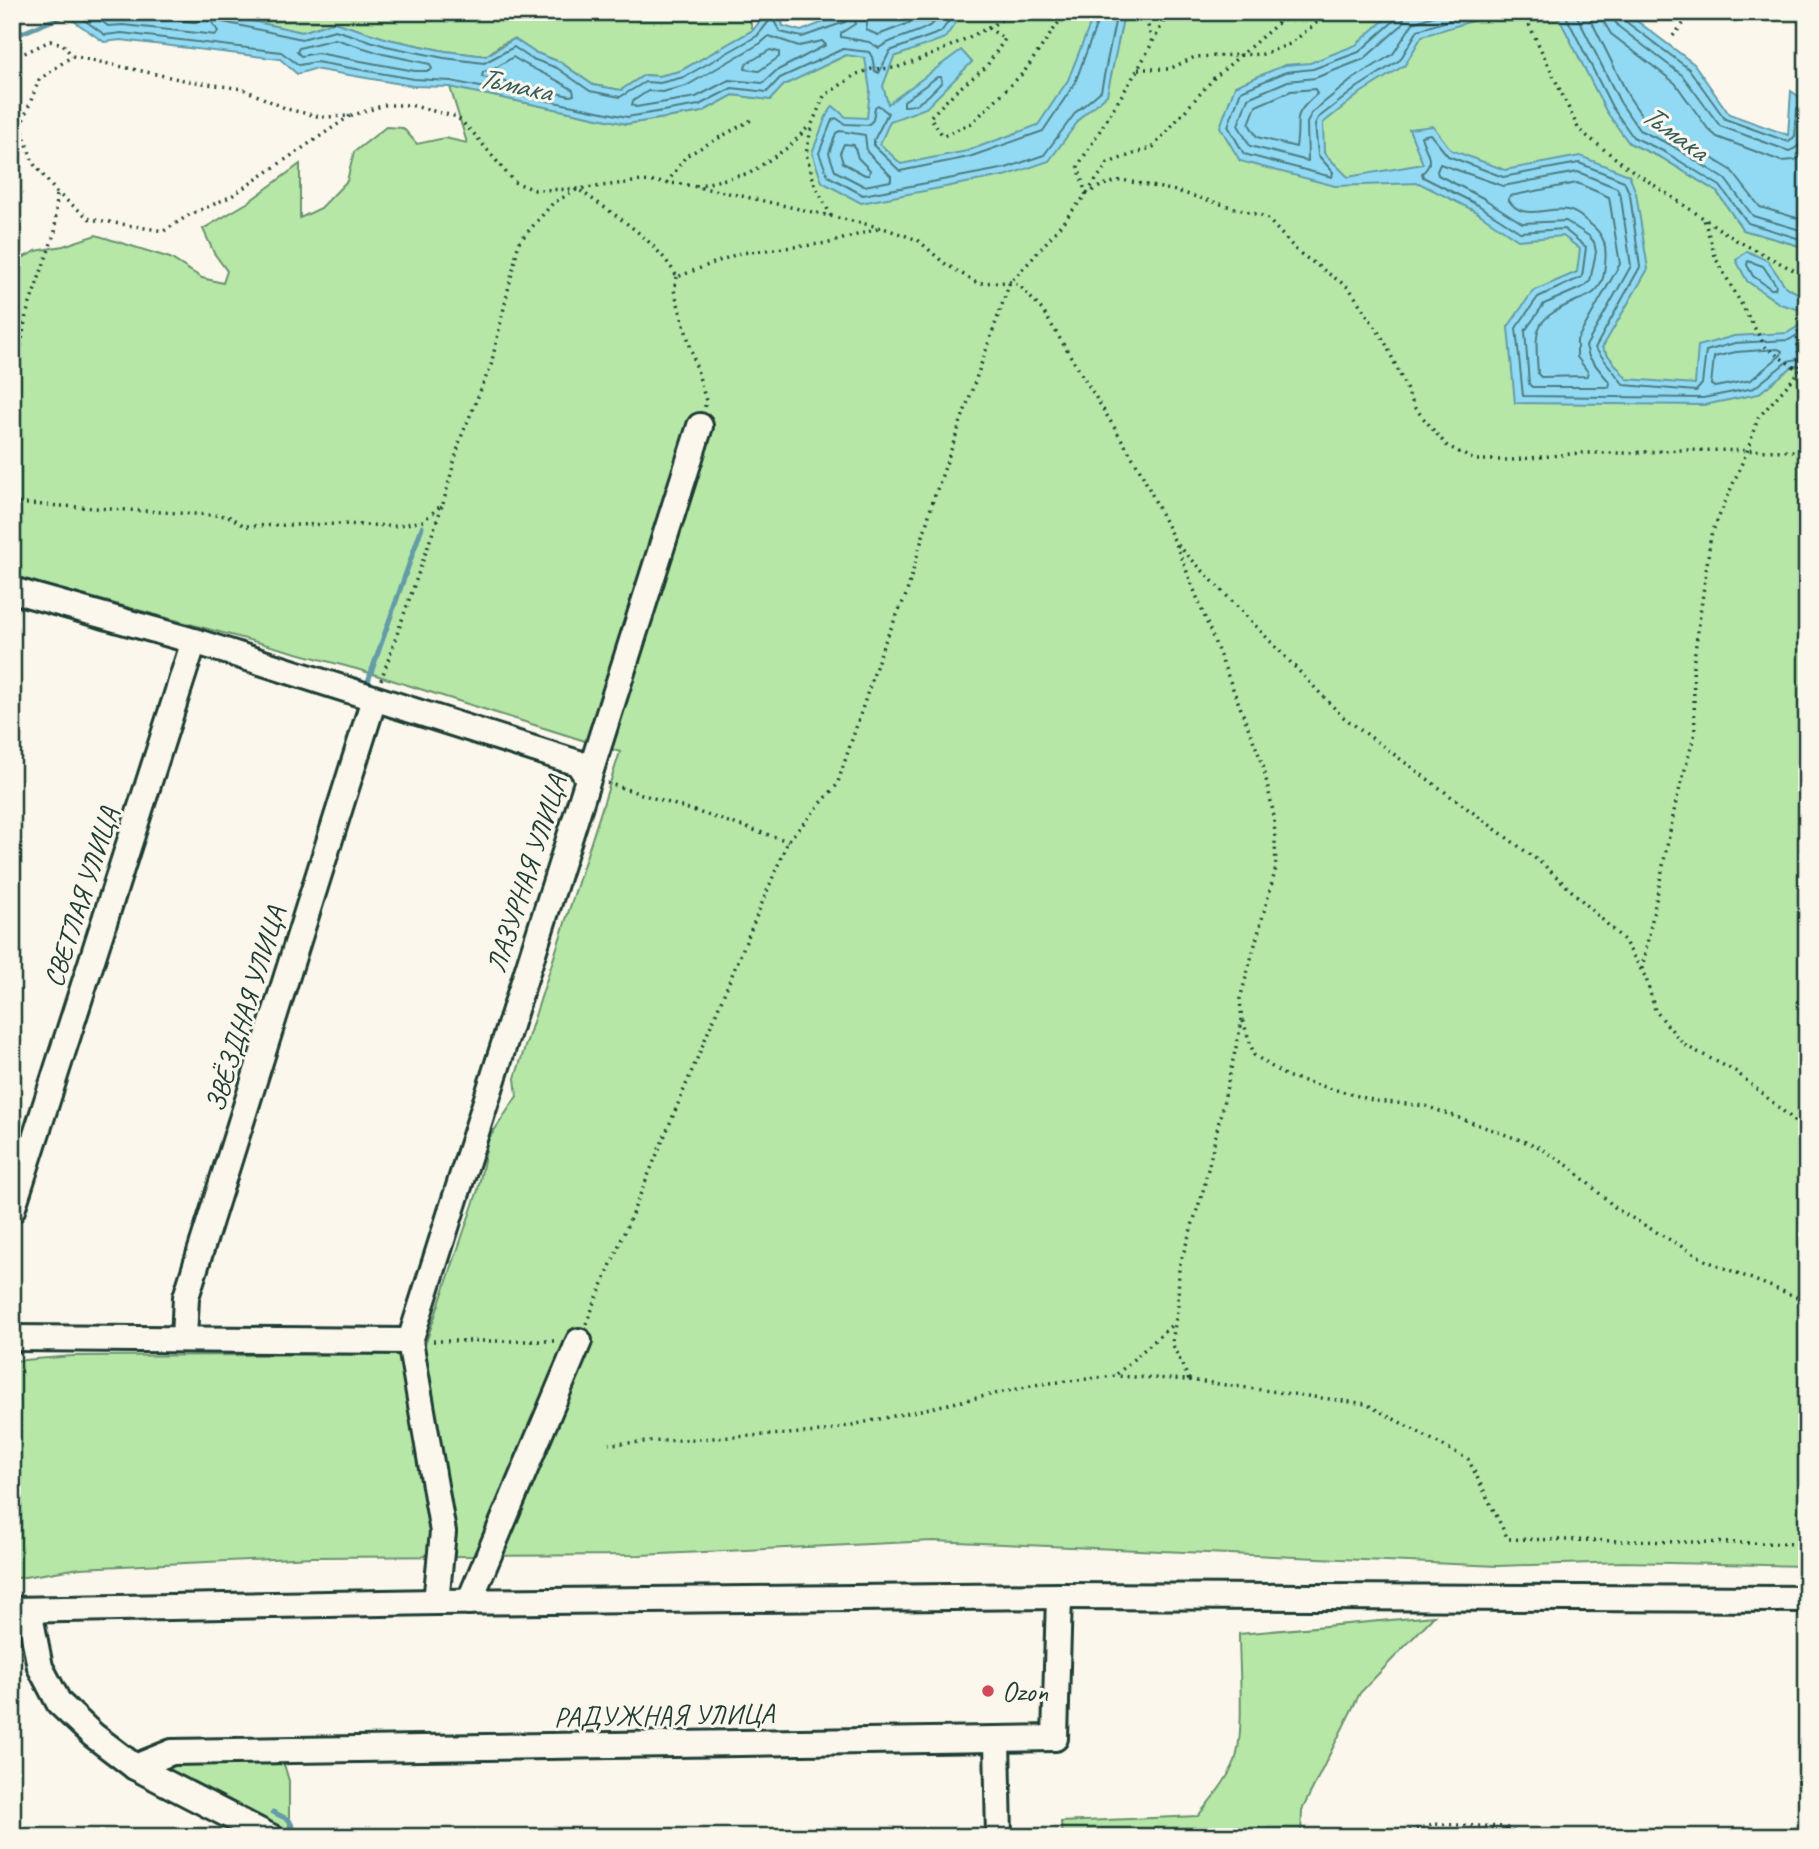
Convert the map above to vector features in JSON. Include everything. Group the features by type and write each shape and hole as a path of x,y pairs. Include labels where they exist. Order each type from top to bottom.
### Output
{"street":[{"name":"ЛАЗУРНАЯ УЛИЦА","path":"410,1341 700,426"},
{"path":"12,590 194,641 578,763 587,777"},
{"name":"СВЕТЛАЯ УЛИЦА","path":"12,1210 194,641"},
{"name":"ЗВЁЗДНАЯ УЛИЦА","path":"184,1339 186,1297 374,699"},
{"path":"12,1338 410,1341 443,1532 436,1602"},
{"path":"469,1602 579,1341"},
{"path":"271,1837 135,1768 93,1735 60,1703 40,1667 21,1610 436,1602 1059,1596 1807,1599"},
{"name":"РАДУЖНАЯ УЛИЦА","path":"135,1768 172,1752 1055,1738 1059,1596"},
{"path":"996,1740 999,1837"}],"path":[{"path":"12,29 24,12"},
{"path":"831,216 815,185 806,154 812,124 824,96 857,74 872,69 896,68 936,53 1016,12"},
{"path":"988,28 1005,39 986,68 956,91 930,117 943,136 972,123 1024,72 1066,12"},
{"path":"1145,12 1152,43"},
{"path":"1086,195 1077,166 1138,69 1169,12"},
{"path":"410,1341 579,1341 788,841 837,785 883,646 906,596 933,501 1010,282 1037,256 1108,163 1153,147 1214,78 1291,12"},
{"path":"1138,69 1169,68 1195,57 1263,54 1290,44 1330,12"},
{"path":"1523,12 1579,130 1627,167 1736,240 1807,277"},
{"path":"1673,36 1693,12"},
{"path":"12,59 50,41 64,44 72,56 188,81 243,89 287,109 321,117 350,117"},
{"path":"72,56 39,80 21,126 33,163 57,193 90,219 164,230 189,215 230,197 350,117 385,105 410,105 457,117 514,183 536,190 578,189 642,181 694,187 883,228 918,240 944,263 977,284 1010,282 1019,285 1043,311 1139,468 1176,544 1263,765 1274,816 1276,868 1240,999 1242,1021 1254,1055 1286,1076 1376,1101 1426,1106 1537,1146 1570,1167 1618,1210 1651,1229 1707,1261 1807,1301"},
{"path":"667,183 685,156 753,119"},
{"path":"694,187 750,173 790,146 812,124"},
{"path":"1086,195 1103,184 1122,180 1176,191 1266,217 1297,252 1349,288 1385,342 1415,408 1446,445 1474,460 1512,460 1579,453 1807,450"},
{"path":"578,189 635,231 667,259 677,277 674,290 706,401 700,426"},
{"path":"374,699 443,504 460,440 491,365 519,242 553,203 578,189"},
{"path":"12,401 26,315 55,232 57,193"},
{"path":"1642,971 1676,802 1695,733 1693,666 1711,535 1748,449 1758,418 1800,371 1766,348 1716,259 1704,219"},
{"path":"677,277 740,253 829,243 883,228"},
{"path":"1800,367 1797,333 1807,322"},
{"path":"12,503 228,516 245,526 395,526 423,521 443,504"},
{"path":"1176,544 1342,716 1544,865 1624,940 1646,978 1656,1010 1684,1045 1735,1071 1789,1116 1807,1135"},
{"path":"587,777 788,841"},
{"path":"1189,1380 1172,1343 1179,1267 1203,1191 1242,1021"},
{"path":"1116,1376 1175,1322"},
{"path":"609,1444 820,1432 1040,1384 1116,1376 1189,1380 1366,1404 1468,1459 1508,1539 1807,1544"},
{"path":"1389,1837 1433,1824 1505,1826 1525,1837"},
{"path":"1775,1837 1807,1824"}],"green space":[{"path":"210,12 747,12 753,30 680,71 659,76 644,75 621,90 593,85 560,62 534,52 514,39 486,56 388,39 334,22 302,32"},
{"path":"948,12 1558,12 1629,143 1662,158 1717,192 1743,230 1807,248 1807,1566 1623,1562 1498,1566 933,1541 640,1555 313,1557 80,1568 12,1579 12,1361 73,1356 422,1354 478,1190 488,1140 517,1096 515,1078 620,752 360,670 12,576 12,263 36,251 63,246 96,235 170,258 202,278 223,283 227,271 214,253 203,229 247,203 300,164 300,218 321,208 347,181 354,152 386,127 403,128 417,144 445,138 467,143 450,87 627,124 702,112 733,95 770,100 783,85 891,34"},
{"path":"1434,1616 1360,1693 1302,1810 1301,1837 1062,1837 1061,1822 1198,1816 1228,1776 1238,1748 1241,1716 1239,1634"},
{"path":"282,1757 289,1781 289,1836 174,1777 160,1766 177,1758"}],"water":[{"name":"Тьмака","path":"61,12 210,12 302,32 334,22 388,39 486,56 514,39 534,52 560,62 593,85 621,90 644,75 659,76 680,71 753,30 767,12 780,12 783,26 801,31 849,12 963,12 945,38 894,57 883,86 888,104 961,50 972,62 926,108 890,121 880,144 901,164 967,151 1038,125 1068,80 1095,12 1118,12 1123,19 1107,95 1082,116 1049,161 1008,175 861,203 822,182 812,153 833,106 846,117 867,118 870,90 865,58 846,55 784,85 770,100 733,95 702,112 627,124 450,87 413,86 314,69 297,74 280,59 121,40 104,42"},
{"path":"1393,12 1491,12 1492,15 1422,36 1405,65 1362,92 1323,123 1324,153 1348,177 1423,164 1409,129 1433,126 1451,150 1505,170 1580,156 1629,175 1636,193 1648,269 1602,348 1627,379 1695,384 1698,346 1734,336 1787,333 1797,327 1807,313 1807,364 1792,367 1758,394 1704,405 1515,403 1508,327 1533,291 1577,272 1580,249 1563,236 1518,240 1475,211 1419,183 1335,186 1240,161 1220,127 1235,86 1285,65 1310,63 1356,45"},
{"name":"Тьмака","path":"1556,12 1625,12 1694,64 1729,114 1788,135 1791,91 1807,102 1807,248 1743,230 1717,192 1662,158 1629,143 1606,111"},
{"path":"1747,251 1768,261 1786,287 1807,298 1807,312 1780,304 1747,281 1736,260"}],"waterway":[{"path":"12,37 73,12"},
{"path":"364,686 366,687 422,527"},
{"path":"273,1812 289,1820 298,1837"}],"place":[{"name":"Ozon","path":"988,1691"}]}
